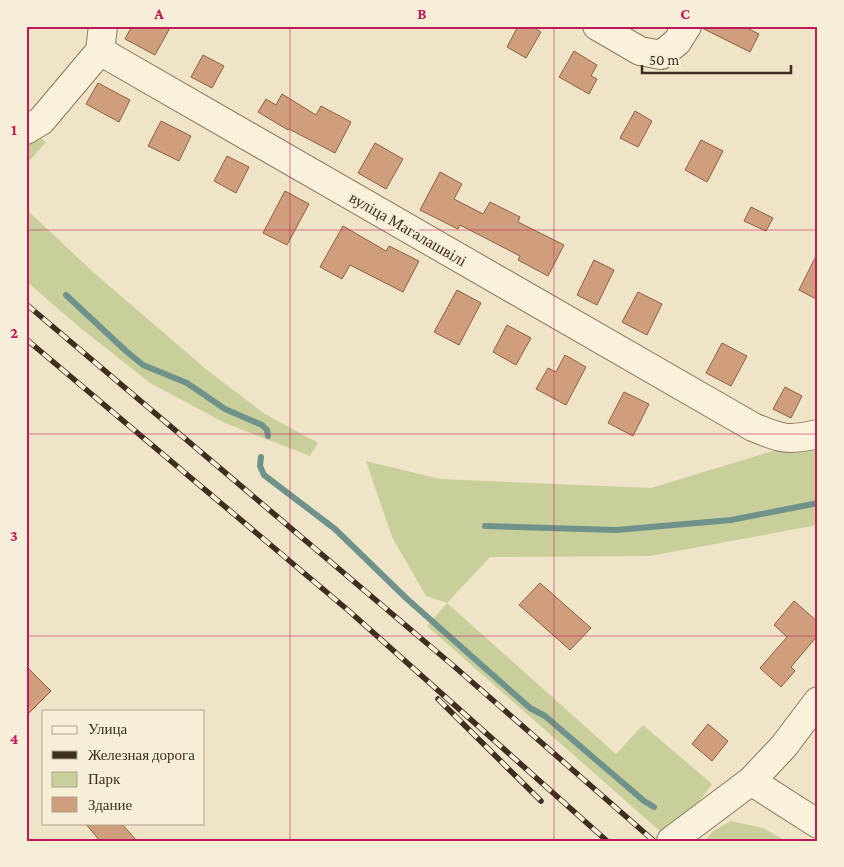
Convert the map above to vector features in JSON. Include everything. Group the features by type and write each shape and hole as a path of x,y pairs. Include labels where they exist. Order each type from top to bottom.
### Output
{"street":[{"path":"597,26 640,51 661,55 677,42 687,26"},
{"name":"вуліца Магалашвілі","path":"26,130 41,121 101,39 753,427 776,437 798,439 818,434"},
{"path":"671,841 750,782 784,746 818,701"},
{"path":"750,782 818,824"}],"green space":[{"path":"35,134 46,142 26,165 26,138"},
{"path":"26,209 93,272 207,370 265,414 318,443 310,456 225,423 150,383 78,326 26,281"},
{"path":"786,447 818,449 818,525 650,556 490,557 447,603 426,596 392,537 366,461 440,479 651,488"},
{"path":"447,603 616,754 643,725 712,784 695,807 661,832 427,626"},
{"path":"731,821 763,828 786,841 705,841 713,831"}],"building":[{"path":"132,26 171,26 155,55 125,39"},
{"path":"518,26 531,26 541,32 526,58 507,47"},
{"path":"703,26 743,26 759,34 750,52 702,28"},
{"path":"574,51 597,65 591,76 597,79 589,94 559,77"},
{"path":"203,55 224,66 212,88 191,77"},
{"path":"98,83 130,100 119,122 86,104"},
{"path":"282,94 316,115 321,106 351,122 335,153 288,130 258,112 266,99 276,105"},
{"path":"635,111 652,121 638,147 620,138"},
{"path":"161,121 191,136 179,161 148,146"},
{"path":"701,140 723,151 707,182 685,170"},
{"path":"375,143 403,159 386,189 358,173"},
{"path":"227,156 249,167 236,193 214,181"},
{"path":"440,172 462,184 454,199 483,214 490,202 520,217 518,222 564,245 548,276 518,260 520,256 460,225 458,229 420,210"},
{"path":"285,191 309,204 287,245 263,233"},
{"path":"751,207 773,218 766,231 744,221"},
{"path":"343,226 386,251 389,246 419,261 403,292 350,265 342,279 320,267"},
{"path":"818,252 818,300 799,290"},
{"path":"594,260 614,270 597,305 577,295"},
{"path":"457,290 481,303 459,345 434,332"},
{"path":"638,292 662,304 647,335 622,322"},
{"path":"507,325 531,338 516,365 493,352"},
{"path":"722,343 747,356 731,386 706,373"},
{"path":"565,355 586,367 566,405 536,389 548,368 556,372"},
{"path":"785,387 802,396 791,418 773,409"},
{"path":"624,392 649,404 633,436 608,423"},
{"path":"540,583 591,628 570,650 519,605"},
{"path":"794,601 818,622 818,635 791,667 795,671 781,687 760,668 787,637 774,625"},
{"path":"26,666 51,691 26,716"},
{"path":"708,724 728,741 712,761 692,744"},
{"path":"86,824 122,824 137,841 100,841"}],"waterway":[{"path":"66,295 143,365 187,383 225,409 262,425 267,430 268,436"},
{"path":"261,457 260,466 264,475 335,529 406,598 530,708 545,716 644,801 654,807"},
{"path":"485,526 616,530 731,520 818,503"}],"railway":[{"path":"26,304 456,668 654,841"},
{"path":"26,339 349,611 607,841"},
{"path":"438,699 541,801"}]}
